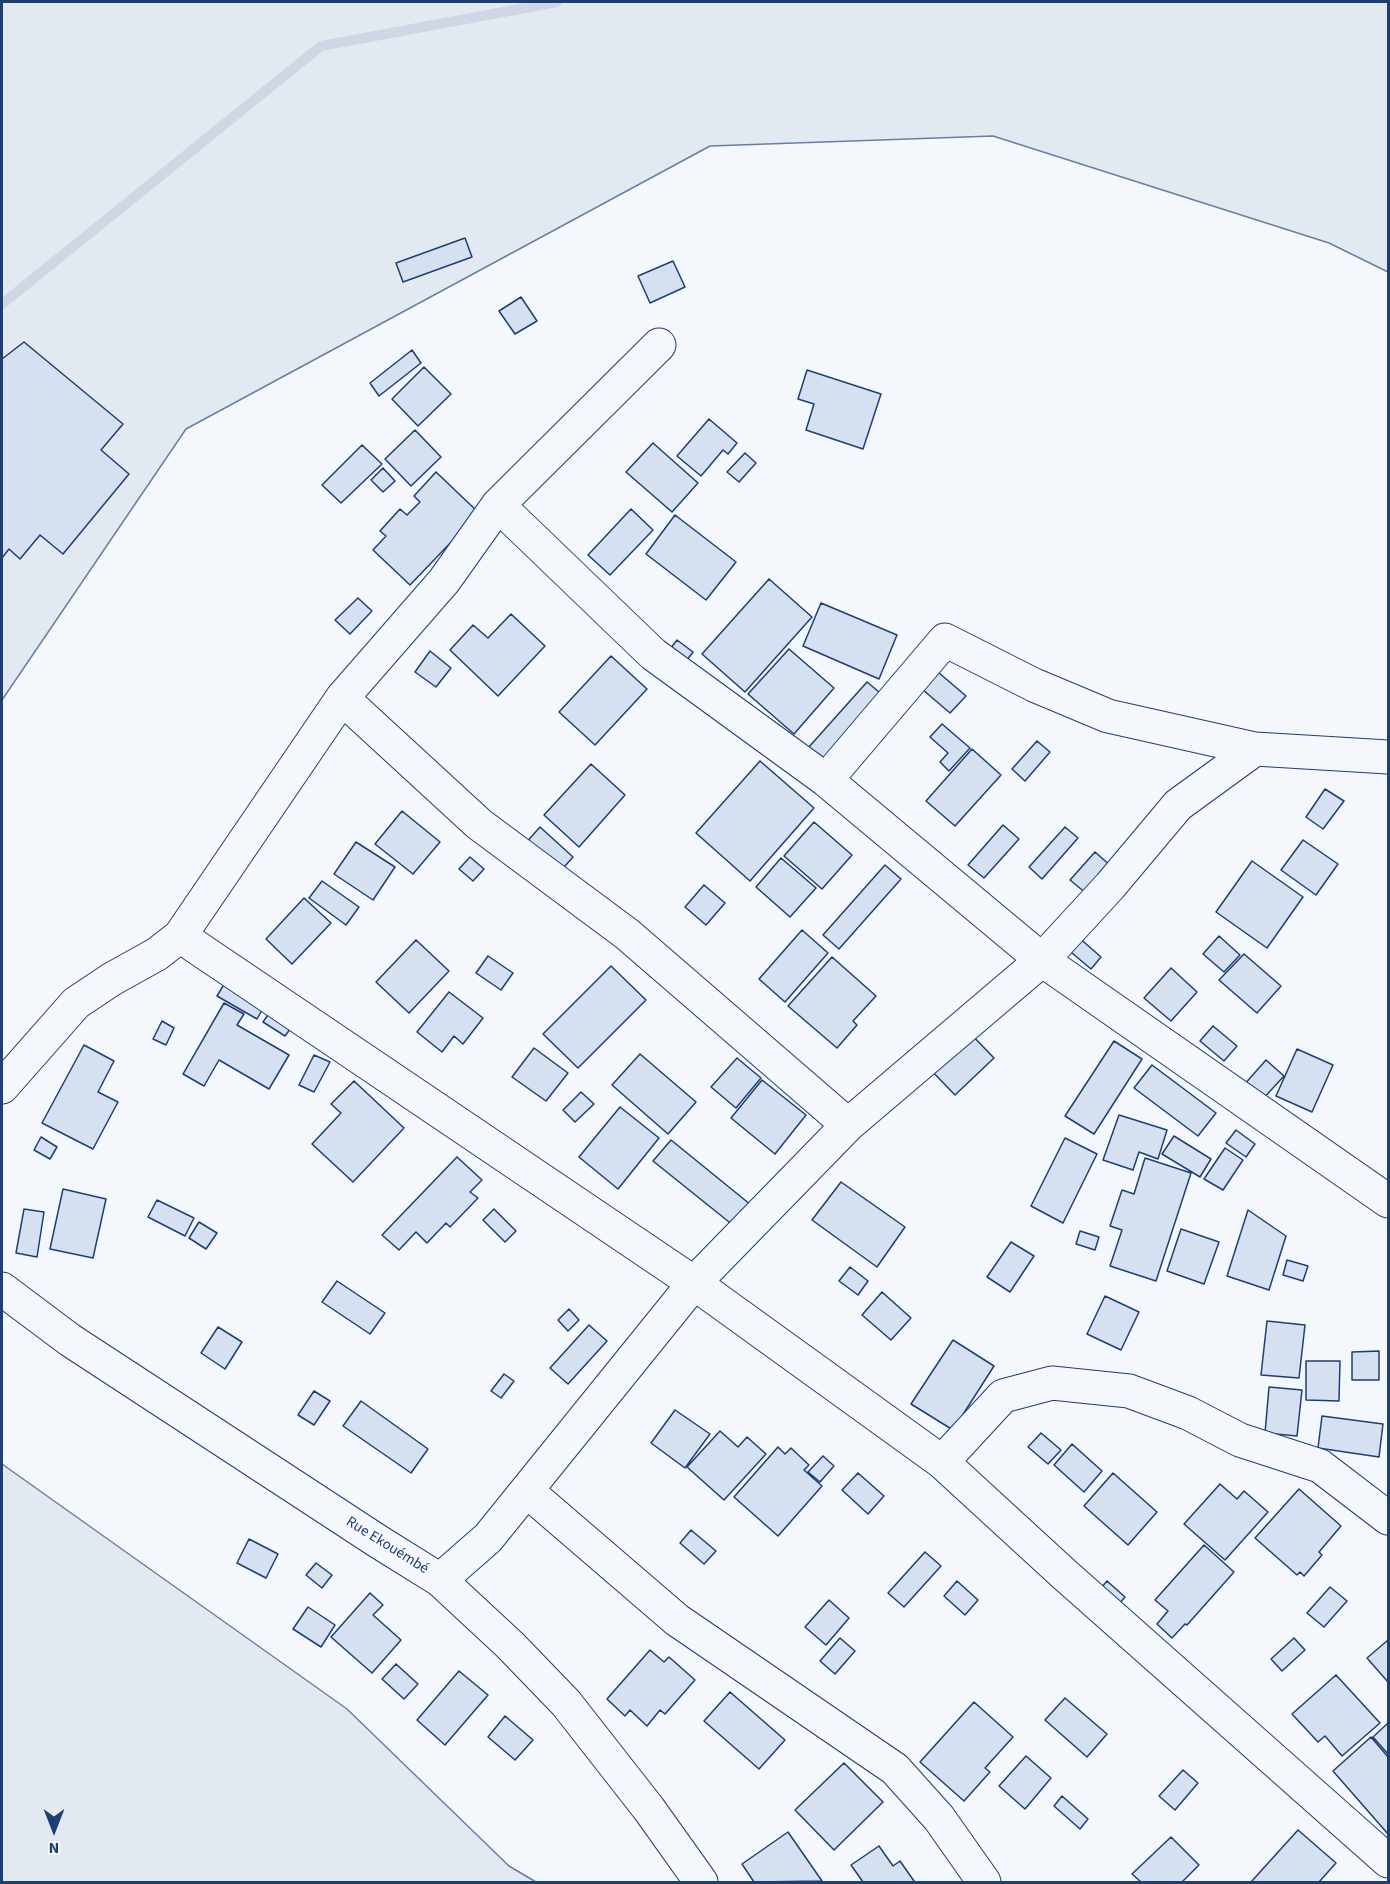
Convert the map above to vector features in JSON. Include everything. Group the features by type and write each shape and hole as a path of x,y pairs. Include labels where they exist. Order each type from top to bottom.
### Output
{"street":[{"path":"2,1086 76,1003 112,979 157,954 180,936 342,698 444,581 498,505 659,345"},
{"path":"498,505 653,654 826,780 1042,960 1389,1201"},
{"path":"826,780 945,640 1034,685 1108,716 1255,749 1389,757"},
{"path":"342,698 479,824 627,934 848,1125"},
{"path":"440,1580 488,1538 694,1283 848,1125 1042,960 1110,886 1178,805 1255,749"},
{"path":"180,936 694,1283 942,1462 1064,1574 1389,1861"},
{"name":"Rue Ekouémbé","path":"2,1288 80,1346 369,1536 440,1580 510,1645 566,1703 649,1809 701,1882"},
{"path":"942,1462 1003,1396 1052,1383 1129,1391 1188,1413 1240,1440 1320,1466 1389,1518"},
{"path":"527,1491 677,1620 896,1769 939,1818 984,1882"}],"shaded area":[{"path":"2,2 1388,2 1388,272 1329,243 993,136 710,146 186,429 2,700"},
{"path":"2,1464 347,1709 509,1866 536,1882 2,1882"}],"building":[{"path":"465,238 472,257 403,282 396,263"},
{"path":"673,261 685,287 650,303 638,276"},
{"path":"521,297 537,321 515,334 499,311"},
{"path":"24,342 123,424 101,450 129,474 63,554 40,535 20,559 9,549 2,558 2,359"},
{"path":"412,350 421,363 379,396 370,383"},
{"path":"424,367 451,394 418,426 392,399"},
{"path":"807,370 881,394 863,449 806,430 814,404 798,399"},
{"path":"709,419 737,443 728,454 723,450 701,476 677,456"},
{"path":"415,430 441,457 411,486 385,459"},
{"path":"653,443 698,483 672,512 626,472"},
{"path":"362,445 382,464 341,503 322,485"},
{"path":"745,453 756,463 739,482 727,472"},
{"path":"383,468 395,481 383,492 371,480"},
{"path":"436,472 479,513 410,585 373,550 386,536 380,531 400,509 407,515 420,502 414,496"},
{"path":"631,509 653,530 610,575 588,555"},
{"path":"675,515 736,562 706,600 646,554"},
{"path":"769,579 812,617 745,692 702,654"},
{"path":"358,598 372,611 350,634 335,620"},
{"path":"821,603 897,635 879,679 803,646"},
{"path":"511,614 545,646 498,696 450,650 473,625 488,638"},
{"path":"677,640 693,652 684,664 668,652"},
{"path":"789,649 834,688 794,734 748,694"},
{"path":"430,651 451,668 436,687 415,672"},
{"path":"611,656 647,689 595,745 559,712"},
{"path":"938,672 966,696 950,713 922,689"},
{"path":"867,682 885,697 826,764 808,748"},
{"path":"942,724 970,748 949,771 940,762 948,753 930,737"},
{"path":"1037,741 1050,752 1025,781 1012,769"},
{"path":"972,749 1001,775 955,826 926,801"},
{"path":"760,761 814,808 750,881 696,833"},
{"path":"591,764 625,795 579,847 544,815"},
{"path":"1325,789 1344,801 1323,829 1306,817"},
{"path":"402,811 440,842 413,874 375,844"},
{"path":"814,822 852,855 822,889 784,856"},
{"path":"1003,825 1019,839 984,878 968,865"},
{"path":"540,827 573,857 557,875 524,845"},
{"path":"1065,827 1078,838 1042,879 1029,867"},
{"path":"1303,840 1338,864 1316,895 1281,870"},
{"path":"356,842 395,867 373,900 334,874"},
{"path":"1095,852 1112,867 1087,894 1070,880"},
{"path":"470,857 484,869 473,881 459,869"},
{"path":"781,858 816,888 790,917 756,887"},
{"path":"1252,861 1303,897 1267,948 1216,912"},
{"path":"885,865 901,879 839,949 823,935"},
{"path":"322,881 359,907 346,925 309,898"},
{"path":"704,885 725,903 706,925 685,907"},
{"path":"304,898 331,923 292,964 266,939"},
{"path":"802,930 828,953 785,1002 759,979"},
{"path":"1077,936 1101,957 1091,969 1066,948"},
{"path":"1219,936 1240,955 1224,972 1203,954"},
{"path":"416,940 449,971 409,1013 376,982"},
{"path":"1244,954 1281,986 1257,1013 1219,980"},
{"path":"488,956 513,973 501,990 476,973"},
{"path":"832,957 876,996 853,1021 857,1025 837,1048 788,1006"},
{"path":"611,966 646,1000 578,1068 543,1034"},
{"path":"1171,968 1197,992 1171,1021 1144,998"},
{"path":"226,981 266,1003 257,1019 217,996"},
{"path":"449,992 483,1018 463,1044 454,1036 442,1052 417,1032"},
{"path":"224,1003 244,1014 237,1025 289,1055 269,1089 219,1060 204,1086 183,1074"},
{"path":"274,1006 296,1021 285,1036 263,1022"},
{"path":"162,1021 174,1028 166,1045 153,1039"},
{"path":"1213,1026 1237,1046 1224,1061 1200,1041"},
{"path":"966,1029 994,1058 955,1095 927,1066"},
{"path":"1114,1041 1142,1059 1094,1134 1065,1116"},
{"path":"84,1045 114,1061 98,1092 118,1102 93,1149 42,1123"},
{"path":"534,1048 568,1073 546,1101 512,1077"},
{"path":"1297,1049 1333,1065 1312,1112 1276,1096"},
{"path":"640,1054 696,1102 668,1134 612,1085"},
{"path":"314,1055 330,1062 314,1092 299,1085"},
{"path":"737,1058 761,1078 736,1108 711,1087"},
{"path":"1266,1060 1284,1076 1261,1101 1243,1086"},
{"path":"1152,1065 1216,1113 1198,1136 1134,1088"},
{"path":"762,1080 806,1115 775,1154 731,1118"},
{"path":"354,1081 404,1128 353,1182 312,1144 341,1113 331,1104"},
{"path":"581,1092 594,1104 575,1122 563,1110"},
{"path":"620,1107 659,1138 618,1189 579,1157"},
{"path":"1119,1115 1167,1130 1158,1159 1139,1152 1133,1170 1103,1160"},
{"path":"1236,1130 1255,1144 1246,1157 1226,1143"},
{"path":"1174,1136 1211,1159 1200,1177 1162,1154"},
{"path":"41,1137 57,1147 50,1159 34,1150"},
{"path":"1065,1138 1097,1154 1063,1223 1031,1206"},
{"path":"671,1140 751,1205 734,1226 653,1161"},
{"path":"1225,1148 1243,1160 1223,1190 1204,1179"},
{"path":"457,1157 482,1180 470,1192 478,1198 450,1227 446,1223 427,1243 416,1232 399,1250 382,1235"},
{"path":"1145,1158 1191,1173 1156,1281 1110,1266 1122,1230 1110,1226 1122,1190 1134,1194"},
{"path":"841,1182 905,1227 877,1267 812,1220"},
{"path":"63,1189 106,1199 93,1258 50,1249"},
{"path":"157,1200 194,1218 185,1236 148,1217"},
{"path":"24,1209 44,1212 37,1257 16,1253"},
{"path":"494,1209 516,1231 505,1242 483,1220"},
{"path":"1248,1210 1286,1236 1269,1290 1227,1276"},
{"path":"199,1222 217,1233 206,1249 189,1238"},
{"path":"1181,1229 1219,1242 1204,1284 1167,1271"},
{"path":"1080,1231 1099,1237 1095,1250 1076,1244"},
{"path":"1011,1242 1034,1256 1010,1292 987,1277"},
{"path":"1287,1260 1308,1266 1303,1281 1283,1275"},
{"path":"850,1267 868,1281 858,1295 839,1281"},
{"path":"337,1281 385,1313 370,1334 322,1302"},
{"path":"882,1292 911,1318 891,1340 862,1315"},
{"path":"1105,1296 1139,1312 1121,1350 1087,1334"},
{"path":"569,1309 579,1320 568,1331 558,1320"},
{"path":"1267,1321 1305,1325 1299,1378 1261,1375"},
{"path":"589,1325 607,1341 568,1384 550,1368"},
{"path":"218,1327 242,1342 225,1369 201,1353"},
{"path":"953,1340 994,1366 953,1430 911,1404"},
{"path":"1379,1351 1379,1380 1352,1380 1352,1352"},
{"path":"1306,1361 1340,1361 1339,1401 1306,1400"},
{"path":"504,1374 514,1381 501,1398 491,1391"},
{"path":"1269,1387 1302,1390 1297,1436 1265,1433"},
{"path":"314,1391 330,1401 314,1425 298,1415"},
{"path":"361,1401 428,1449 411,1473 343,1426"},
{"path":"675,1410 710,1434 685,1468 651,1443"},
{"path":"1322,1416 1383,1424 1379,1457 1318,1448"},
{"path":"720,1431 738,1447 747,1437 766,1454 724,1500 687,1467"},
{"path":"1041,1433 1061,1450 1048,1464 1028,1447"},
{"path":"1072,1444 1102,1471 1084,1492 1054,1465"},
{"path":"778,1447 785,1454 791,1448 809,1465 804,1470 822,1486 778,1536 734,1497"},
{"path":"823,1456 834,1466 820,1482 808,1472"},
{"path":"858,1473 884,1496 868,1514 842,1490"},
{"path":"1113,1473 1157,1512 1128,1545 1084,1506"},
{"path":"1220,1484 1237,1499 1244,1491 1268,1512 1225,1560 1184,1524"},
{"path":"1299,1489 1341,1526 1319,1552 1322,1555 1304,1576 1300,1572 1297,1575 1255,1538"},
{"path":"691,1530 716,1551 704,1564 680,1543"},
{"path":"249,1539 278,1554 266,1578 237,1563"},
{"path":"1204,1545 1234,1572 1187,1625 1185,1624 1172,1638 1157,1624 1168,1611 1155,1600"},
{"path":"925,1552 941,1566 904,1607 888,1593"},
{"path":"316,1563 332,1575 322,1588 306,1575"},
{"path":"957,1581 978,1600 965,1615 944,1596"},
{"path":"1107,1581 1125,1597 1113,1611 1095,1595"},
{"path":"1330,1587 1347,1601 1324,1627 1307,1613"},
{"path":"370,1593 383,1605 373,1615 401,1640 372,1673 331,1637"},
{"path":"829,1600 849,1618 826,1645 805,1627"},
{"path":"308,1607 335,1625 321,1647 293,1629"},
{"path":"840,1638 855,1651 835,1674 820,1661"},
{"path":"1294,1638 1305,1650 1282,1671 1271,1659"},
{"path":"1388,1640 1388,1682 1367,1658"},
{"path":"650,1650 664,1662 669,1657 695,1680 665,1714 660,1710 647,1726 630,1710 625,1716 607,1699"},
{"path":"396,1664 418,1684 404,1699 382,1679"},
{"path":"459,1671 488,1695 445,1745 417,1720"},
{"path":"1336,1675 1380,1723 1342,1756 1325,1736 1318,1742 1292,1714"},
{"path":"730,1692 785,1740 759,1769 704,1721"},
{"path":"1065,1698 1107,1734 1087,1757 1045,1720"},
{"path":"974,1702 1013,1737 985,1768 990,1772 964,1801 920,1762"},
{"path":"505,1716 533,1740 515,1760 488,1737"},
{"path":"1388,1723 1388,1754 1373,1737"},
{"path":"1371,1737 1388,1757 1388,1834 1333,1771"},
{"path":"1026,1756 1051,1778 1025,1809 999,1786"},
{"path":"844,1763 883,1802 834,1850 795,1810"},
{"path":"1183,1770 1198,1783 1175,1810 1159,1796"},
{"path":"1062,1796 1088,1819 1080,1829 1054,1806"},
{"path":"1298,1830 1336,1863 1319,1882 1251,1882"},
{"path":"788,1832 822,1881 754,1882 742,1864"},
{"path":"1171,1837 1199,1865 1182,1882 1141,1882 1132,1874"},
{"path":"879,1846 893,1866 900,1861 914,1881 863,1882 851,1865"}],"waterway":[{"path":"2,304 321,46 557,2"}]}
